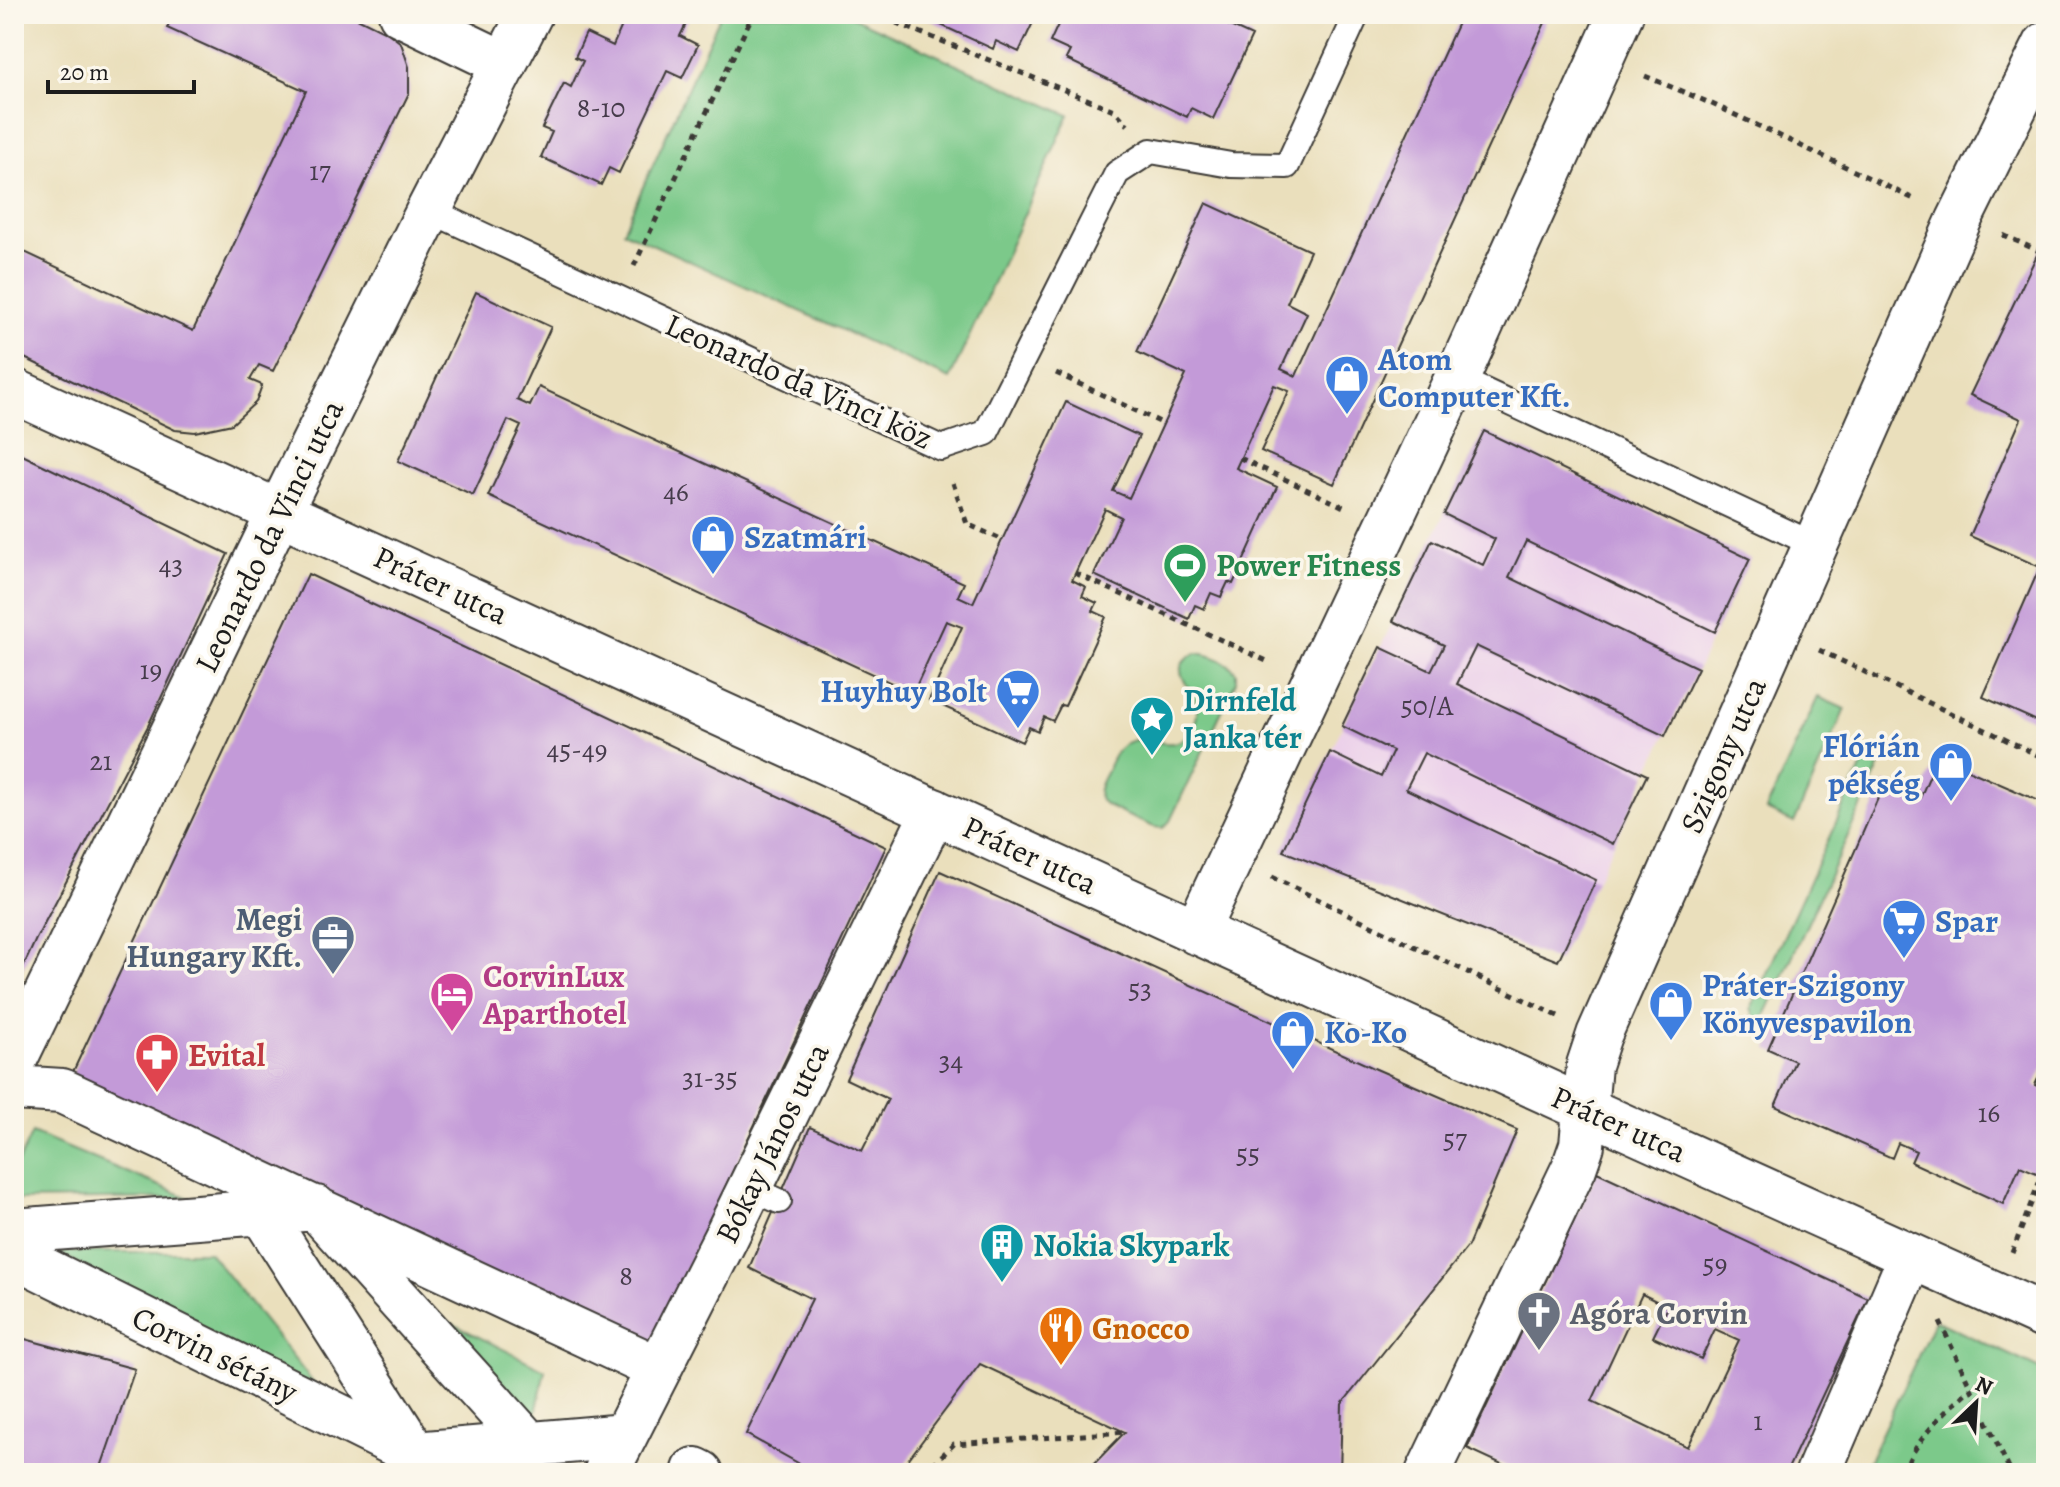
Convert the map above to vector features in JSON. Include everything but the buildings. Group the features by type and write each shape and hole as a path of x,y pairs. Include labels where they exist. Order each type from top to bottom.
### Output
{"street":[{"path":"401,14 505,64"},
{"name":"Leonardo da Vinci utca","path":"14,1061 280,511 530,14"},
{"path":"1196,932 1457,378 1621,14"},
{"name":"Szigony utca","path":"1428,1473 1574,1168 1582,1145 1589,1065 1599,1035 1959,220 2046,44"},
{"name":"Práter utca","path":"14,391 2046,1317"},
{"name":"Bókay János utca","path":"616,1454 726,1237 764,1194 934,811"},
{"path":"14,1088 62,1091 659,1369"},
{"path":"14,1231 316,1208"},
{"path":"316,1208 529,1444"},
{"path":"262,1213 415,1454 529,1444 616,1454"},
{"name":"Corvin sétány","path":"14,1255 415,1454"},
{"path":"1818,1473 1911,1256"}],"lane":[{"path":"1151,151 1231,165 1287,166 1351,16"},
{"name":"Leonardo da Vinci köz","path":"429,210 941,448 986,433 1117,173 1151,151"},
{"path":"1457,378 1815,545"}],"path":[{"path":"618,299 753,14"},
{"path":"874,14 1114,110 1151,151"},
{"path":"1602,57 1710,103 1959,220 2039,251"},
{"path":"1022,358 1164,424"},
{"path":"941,448 967,524 1003,540"},
{"path":"1240,458 1387,527"},
{"path":"1075,573 1313,683"},
{"path":"1778,631 2046,759"},
{"path":"1232,857 1599,1035"},
{"path":"1997,1295 2042,1175"},
{"path":"1911,1256 2011,1473"},
{"path":"1903,1473 1921,1439 1942,1414 1970,1389"},
{"path":"924,1473 954,1444 1125,1432"}],"shaded area":[{"path":"1484,431 1750,559 1558,961 1283,851"}],"green space":[{"path":"721,14 846,14 1069,115 950,379 623,231"},
{"path":"1196,653 1228,664 1236,672 1236,681 1170,821 1163,828 1154,827 1102,802 1099,787 1114,756 1127,743 1139,739 1179,742 1193,727 1197,715 1196,703 1181,668 1185,660"},
{"path":"1818,697 1845,709 1794,823 1766,810"},
{"path":"1865,759 1880,766 1758,1031 1751,1008"},
{"path":"32,1133 189,1198 14,1200 14,1170"},
{"path":"57,1252 209,1252 323,1395"},
{"path":"425,1310 545,1370 533,1428"},
{"path":"1935,1320 2046,1372 2046,1473 1863,1473"}],"place":[{"name":"Atom Computer Kft.","path":"1347,416"},
{"name":"Szatmári","path":"713,576"},
{"name":"Power Fitness","path":"1185,604"},
{"name":"Huyhuy Bolt","path":"1018,730"},
{"name":"Dirnfeld Janka tér","path":"1152,757"},
{"name":"Flórián pékség","path":"1951,803"},
{"name":"Spar","path":"1904,960"},
{"name":"Megi Hungary Kft.","path":"333,976"},
{"name":"CorvinLux Aparthotel","path":"452,1033"},
{"name":"Práter-Szigony Könyvespavilon","path":"1671,1042"},
{"name":"Ko-Ko","path":"1293,1071"},
{"name":"Evital","path":"157,1094"},
{"name":"Nokia Skypark","path":"1002,1284"},
{"name":"Agóra Corvin","path":"1539,1352"},
{"name":"Gnocco","path":"1061,1367"}]}
